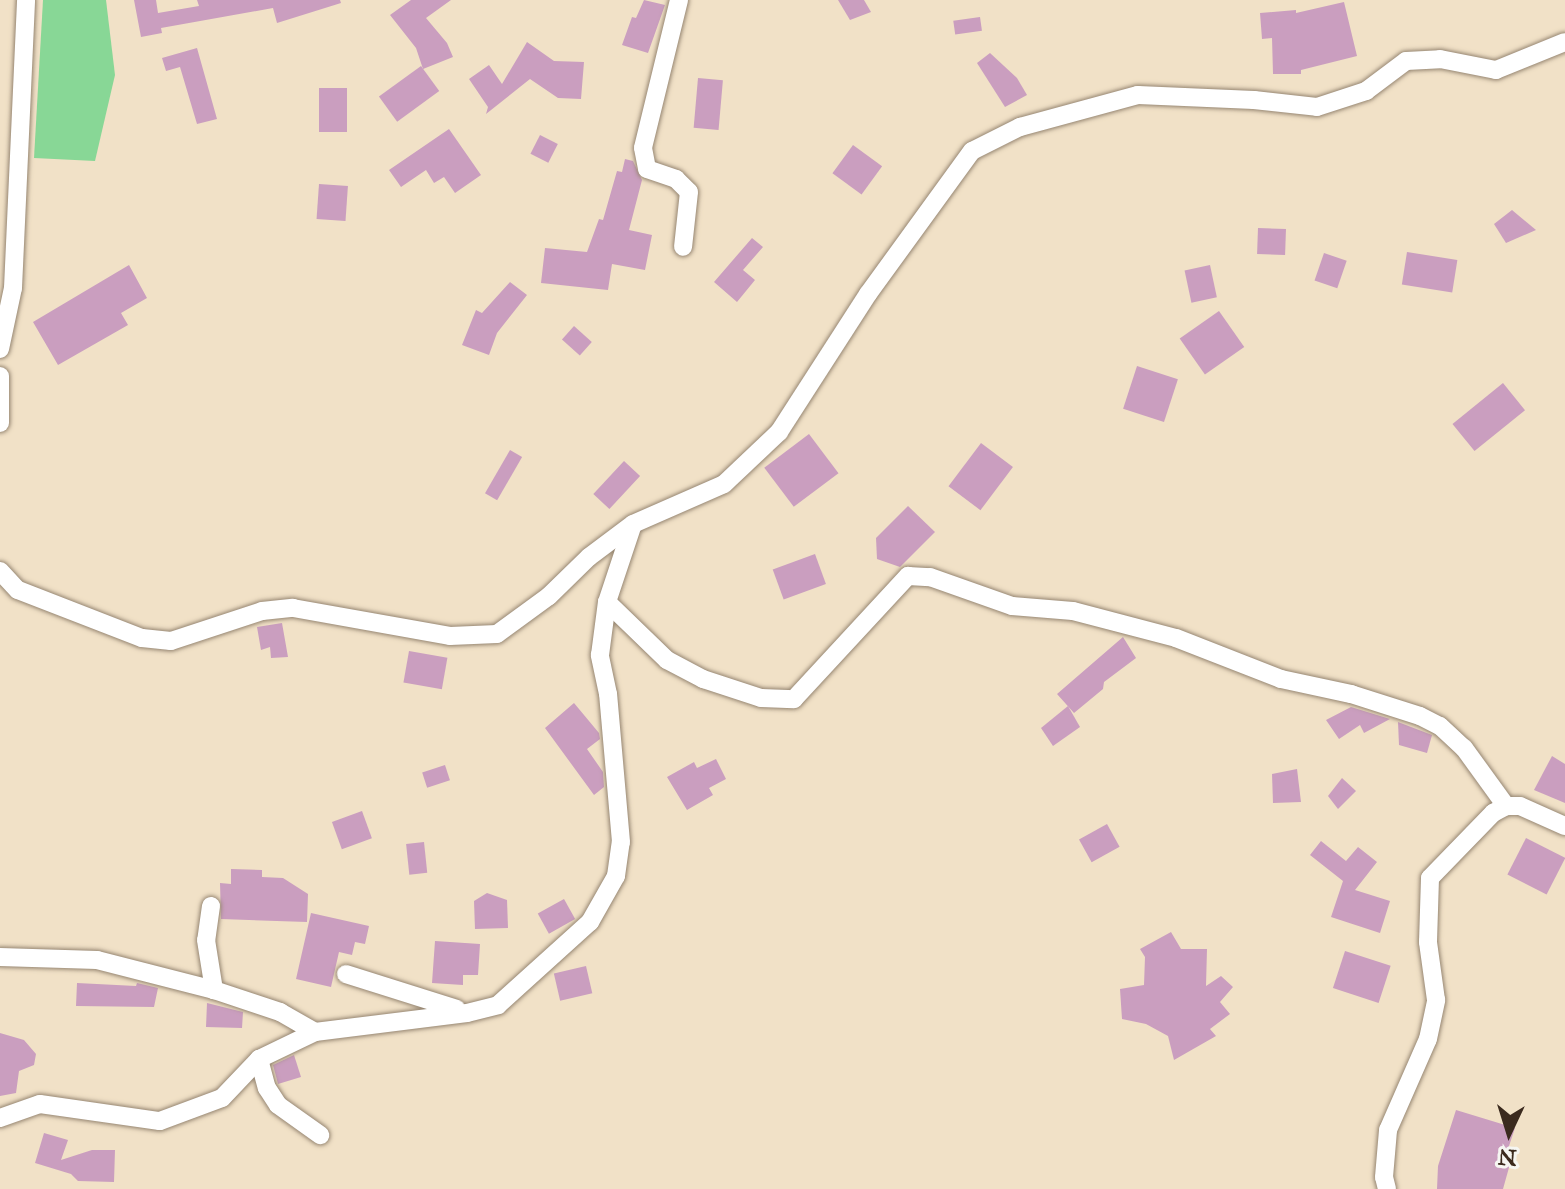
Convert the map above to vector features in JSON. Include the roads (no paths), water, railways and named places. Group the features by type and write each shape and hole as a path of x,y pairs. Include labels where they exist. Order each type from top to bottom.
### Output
{"street":[{"path":"0,349 13,288 26,0"},
{"path":"679,0 643,148 647,169 676,179 689,192 683,247"},
{"path":"0,571 18,590 142,638 171,641 262,611 293,608 450,636 497,634 633,524 724,484 779,432 868,294 972,151 1020,127 1138,95 1254,100 1317,107 1366,91 1406,61 1440,59 1496,70 1565,42"},
{"path":"0,376 0,423"},
{"path":"0,1118 40,1104 160,1121 222,1098 259,1059 315,1032 467,1013 498,1005 590,922 616,876 621,823 608,694 600,655 607,602 633,524"},
{"path":"607,602 667,660 703,679 761,698 794,699 908,576 930,577 1012,606 1073,611 1176,638 1272,677 1351,694 1420,716 1440,726 1464,748 1506,806"},
{"path":"1387,1189 1384,1177 1388,1130 1428,1039 1436,1000 1428,942 1430,878 1493,813 1506,806 1520,806 1565,826"},
{"path":"211,906 206,940 214,990"},
{"path":"0,957 97,960 214,990 280,1012 315,1032"},
{"path":"346,974 467,1013"},
{"path":"259,1059 267,1088 278,1105 320,1135"}]}
